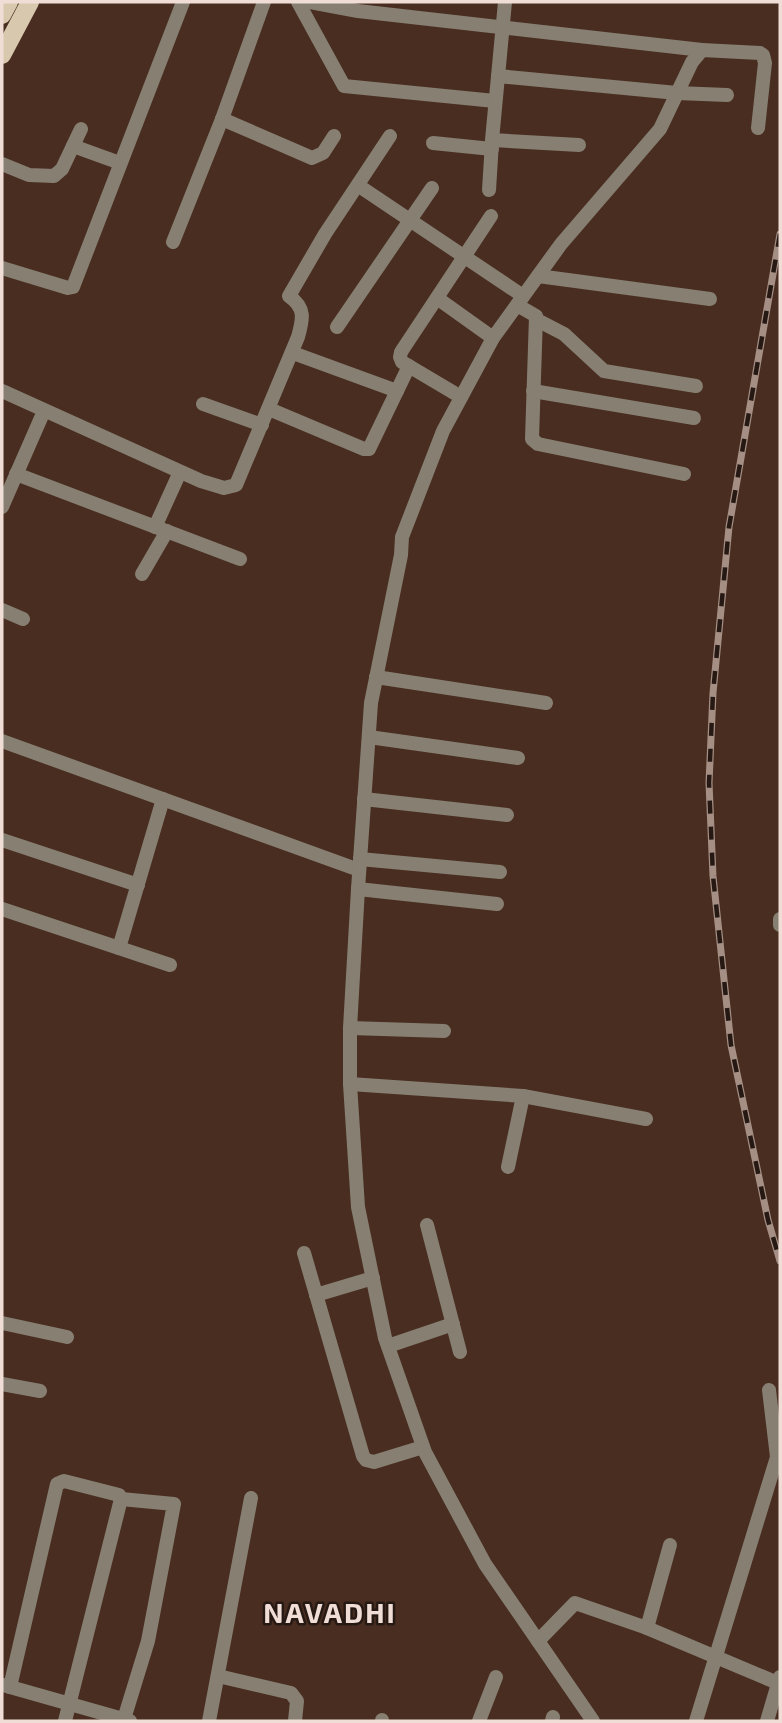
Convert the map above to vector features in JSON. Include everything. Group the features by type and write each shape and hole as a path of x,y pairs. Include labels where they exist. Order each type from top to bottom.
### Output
{"main road":[{"path":"2,55 27,8"}],"street":[{"path":"2,268 68,288 73,287 183,2"},
{"path":"173,242 222,119 264,2"},
{"path":"298,2 344,86 495,101"},
{"path":"310,2 358,11 702,50 760,53 765,63 758,128"},
{"path":"489,190 505,2"},
{"path":"4,8 27,8"},
{"path":"593,1721 485,1564 423,1447 388,1346 358,1207 350,1084 350,1028 358,889 371,703 401,555 401,537 443,431 493,338 561,244 660,129 692,62 702,50"},
{"path":"498,76 677,93 727,95"},
{"path":"222,119 312,158 323,153 334,136"},
{"path":"2,164 29,175 54,176 62,169 81,129"},
{"path":"2,391 180,471 224,488 236,485 293,353 303,318 298,303 289,296 325,234 390,136"},
{"path":"433,143 579,145"},
{"path":"73,146 120,163"},
{"path":"359,186 464,257 520,300 537,320 564,334 604,371 696,386"},
{"path":"337,327 432,188"},
{"path":"461,397 402,362 400,357 491,216"},
{"path":"538,276 710,299"},
{"path":"437,298 493,338"},
{"path":"537,320 532,439 538,444 684,474"},
{"path":"293,353 397,391"},
{"path":"269,410 369,449 409,366"},
{"path":"533,391 694,418"},
{"path":"203,404 262,425"},
{"path":"2,507 44,411"},
{"path":"142,574 161,529 180,471"},
{"path":"16,474 240,559"},
{"path":"2,610 23,619"},
{"path":"376,677 545,703"},
{"path":"369,737 518,758"},
{"path":"2,741 163,799 360,864 500,872"},
{"path":"119,948 163,799"},
{"path":"364,799 507,815"},
{"path":"2,840 138,885"},
{"path":"358,889 497,904"},
{"path":"2,909 170,965"},
{"path":"780,919 780,925"},
{"path":"350,1028 444,1031"},
{"path":"350,1084 523,1096 646,1119"},
{"path":"509,1167 523,1096"},
{"path":"427,1225 460,1352"},
{"path":"304,1253 366,1460 374,1462 423,1447"},
{"path":"316,1295 373,1278"},
{"path":"2,1324 67,1337"},
{"path":"388,1346 453,1324"},
{"path":"2,1384 40,1391"},
{"path":"696,1721 777,1457 769,1390"},
{"path":"64,1481 119,1495 121,1499 174,1504 148,1641 127,1720 6,1686 57,1484 64,1481"},
{"path":"209,1721 251,1498"},
{"path":"65,1721 121,1499"},
{"path":"647,1629 670,1545"},
{"path":"538,1641 575,1604 647,1629 715,1659 779,1681 767,1721"},
{"path":"218,1676 292,1693 297,1701 295,1721"},
{"path":"479,1721 496,1677"}],"railway":[{"path":"780,234 729,527 713,693 709,783 713,876 731,1045 768,1220 780,1261"}],"district":[{"name":"NAVADHI","path":"330,1613"}]}
